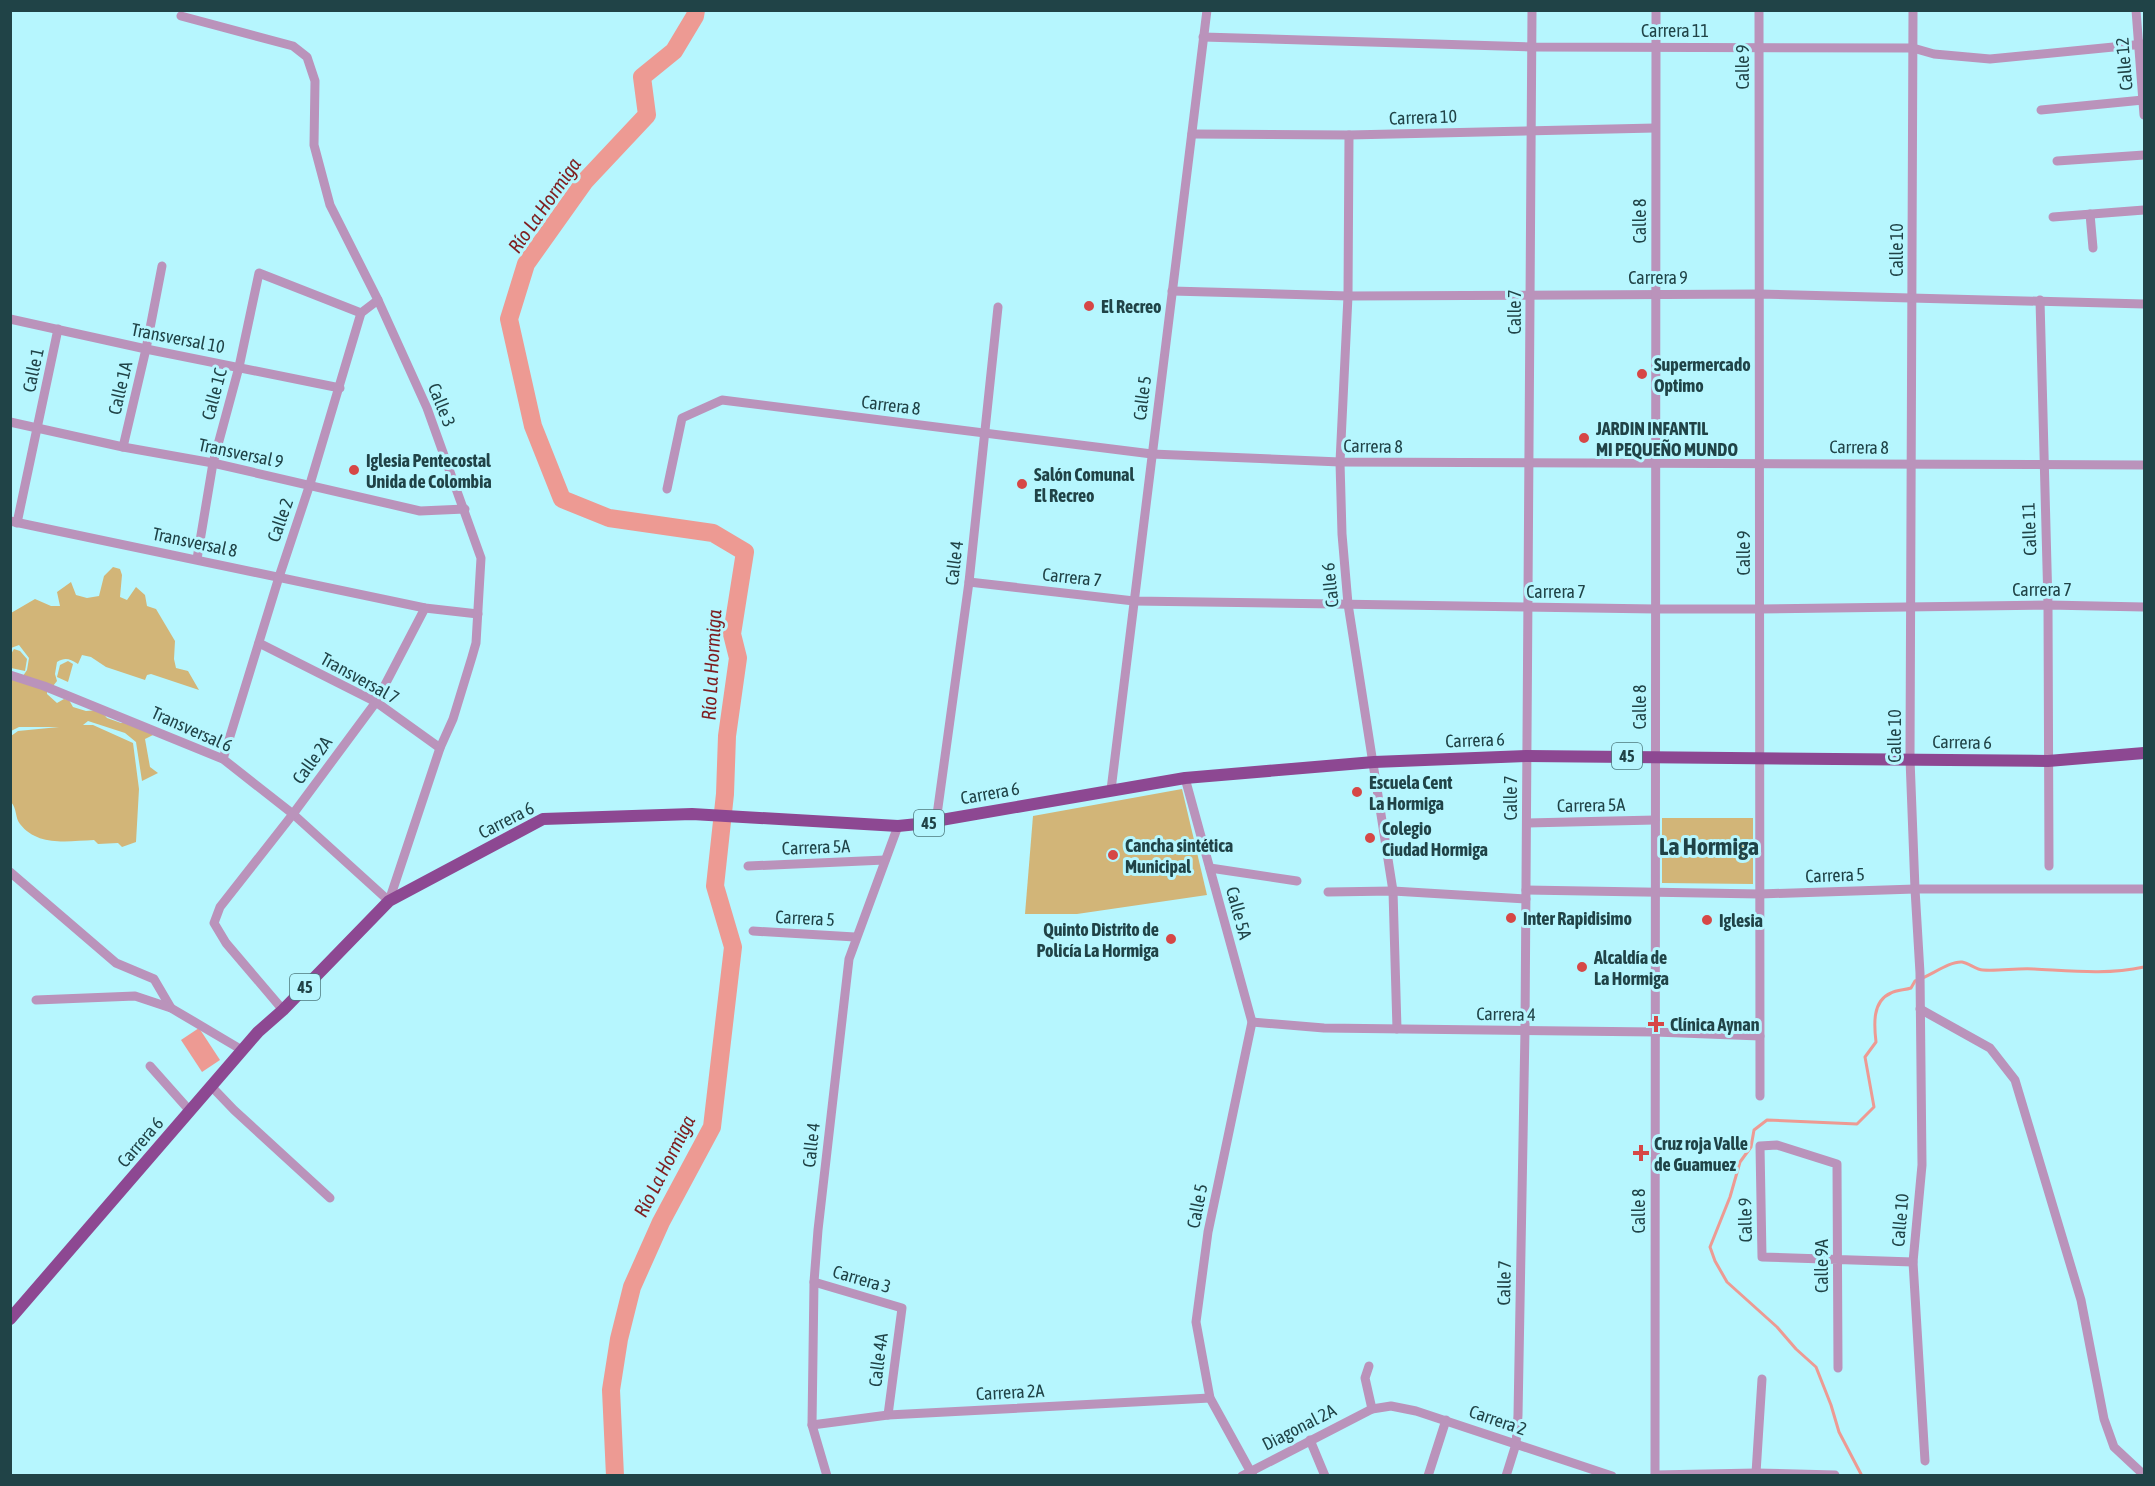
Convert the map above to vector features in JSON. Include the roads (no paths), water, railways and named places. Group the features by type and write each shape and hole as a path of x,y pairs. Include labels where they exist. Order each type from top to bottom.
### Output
{"main road":[{"name":"Carrera 6","path":"11,1318 258,1032 283,1010 389,901 543,819 692,813 898,826 936,822 1185,778 1374,762 1527,756 2048,761 2145,753"}],"street":[{"name":"Calle 5","path":"1111,790 1207,10"},
{"name":"Calle 7","path":"1506,1476 1516,1443 1526,1030 1532,10"},
{"name":"Calle 8","path":"1655,1475 1656,10"},
{"name":"Calle 9","path":"1759,10 1760,1095"},
{"name":"Calle 10","path":"1913,10 1910,759 1914,889 1920,973 1922,1165 1913,1262 1925,1461"},
{"name":"Calle 12","path":"2136,10 2142,44 2145,115"},
{"name":"Calle 3","path":"181,16 293,46 307,57 315,81 314,145 330,205 378,300 427,408 481,558 476,643 453,718 440,748 389,901"},
{"name":"Carrera 11","path":"1203,37 1532,47 1913,48 1934,54 1990,59 2142,44"},
{"path":"2041,110 2143,100"},
{"name":"Carrera 10","path":"1191,134 1349,135 1655,128"},
{"name":"Calle 6","path":"1349,135 1348,296 1340,462 1342,534 1348,604 1393,891 1396,1029"},
{"path":"2057,161 2145,155"},
{"path":"2053,217 2145,210"},
{"path":"2090,214 2093,248"},
{"name":"Calle 1A","path":"123,447 146,349 162,266"},
{"name":"Calle 1C","path":"197,559 213,463 239,367 259,273 362,313"},
{"name":"Carrera 9","path":"1172,291 1348,296 1759,294 2145,304"},
{"path":"362,313 378,300"},
{"name":"Calle 11","path":"2040,300 2048,605 2049,866"},
{"name":"Calle 4","path":"936,822 969,582 998,307"},
{"name":"Calle 2","path":"223,759 362,313"},
{"name":"Transversal 10","path":"10,320 340,388"},
{"name":"Calle 1","path":"14,522 58,329"},
{"name":"Carrera 8","path":"667,489 682,418 722,400 1152,454 1340,462 2145,465"},
{"name":"Transversal 9","path":"10,422 310,484 420,511 465,509"},
{"name":"Transversal 8","path":"14,522 424,608 478,614"},
{"name":"Carrera 7","path":"969,582 1134,601 1655,609 2048,605 2145,607"},
{"name":"Calle 2A","path":"283,1010 226,943 214,923 220,907 376,702 424,608"},
{"name":"Transversal 7","path":"259,643 376,702 440,748"},
{"name":"Transversal 6","path":"10,675 44,686 223,759 293,813 389,901"},
{"name":"Calle 5A","path":"1185,778 1252,1022"},
{"name":"Carrera 5A","path":"1527,823 1655,820"},
{"name":"Calle 4","path":"827,1476 812,1425 814,1282 818,1230 849,959 855,937 898,826"},
{"name":"Carrera 5A","path":"748,866 885,860"},
{"path":"1210,868 1297,881"},
{"path":"10,872 116,963 154,979 171,1008"},
{"name":"Carrera 5","path":"1328,892 1393,891 1526,895 1655,892 1760,894 1914,889 2145,889"},
{"name":"Carrera 5","path":"753,931 855,937"},
{"path":"36,1000 135,996 171,1008 242,1050"},
{"path":"1920,1009 1990,1048 2015,1080 2081,1300 2104,1419 2114,1447 2145,1475"},
{"name":"Calle 5","path":"1210,1398 1197,1322 1208,1232 1252,1022"},
{"name":"Carrera 4","path":"1252,1022 1324,1028 1655,1032 1760,1036"},
{"path":"150,1066 190,1111"},
{"path":"211,1086 330,1198"},
{"name":"Calle 9","path":"1837,1164 1777,1145 1760,1146 1762,1257 1838,1259"},
{"name":"Calle 9A","path":"1837,1164 1838,1368"},
{"path":"1838,1259 1913,1262"},
{"name":"Carrera 3","path":"814,1282 902,1308"},
{"name":"Calle 4A","path":"888,1415 902,1308"},
{"path":"1369,1366 1365,1378 1372,1408"},
{"path":"1756,1473 1762,1379"},
{"path":"1210,1398 1249,1474"},
{"name":"Carrera 2A","path":"812,1425 888,1415 1210,1398"},
{"name":"Carrera 2","path":"1372,1408 1391,1406 1446,1420 1605,1474"},
{"name":"Diagonal 2A","path":"1249,1474 1372,1408"},
{"path":"1428,1476 1446,1420"},
{"path":"1310,1440 1324,1476"},
{"path":"1655,1475 1756,1473 1835,1475"}],"waterway":[{"name":"Río La Hormiga","path":"615,1476 611,1390 619,1339 632,1287 661,1222 712,1127 733,947 715,886 725,794 727,736 738,658 732,634 745,552 713,533 609,518 562,499 533,426 509,319 526,264 585,181 647,115 642,77 674,51 695,16 696,10"},
{"path":"1862,1476 1839,1432 1816,1367 1777,1327 1727,1282 1710,1247 1730,1197 1740,1162 1751,1147 1754,1130 1767,1120 1857,1124 1874,1107 1865,1057 1876,1042 1875,1021 1880,1002 1891,993 1911,988 1915,981 1951,964 1962,962 1980,970 2103,972 2144,967"}],"place":[{"name":"El Recreo","path":"1089,306"},
{"name":"Supermercado Optimo","path":"1642,374"},
{"name":"JARDIN INFANTIL MI PEQUEÑO MUNDO","path":"1584,438"},
{"name":"Iglesia Pentecostal Unida de Colombia","path":"354,470"},
{"name":"Salón Comunal El Recreo","path":"1022,484"},
{"name":"Escuela Cent La Hormiga","path":"1357,792"},
{"name":"Colegio Ciudad Hormiga","path":"1370,838"},
{"name":"Cancha sintética Municipal","path":"1113,855"},
{"name":"Inter Rapidisimo","path":"1511,918"},
{"name":"Iglesia","path":"1707,920"},
{"name":"Quinto Distrito de Policía La Hormiga","path":"1171,939"},
{"name":"Alcaldía de La Hormiga","path":"1582,967"},
{"name":"Clínica Aynan","path":"1656,1024"},
{"name":"Cruz roja Valle de Guamuez","path":"1641,1153"}],"district":[{"name":"La Hormiga","path":"1709,846"}]}
